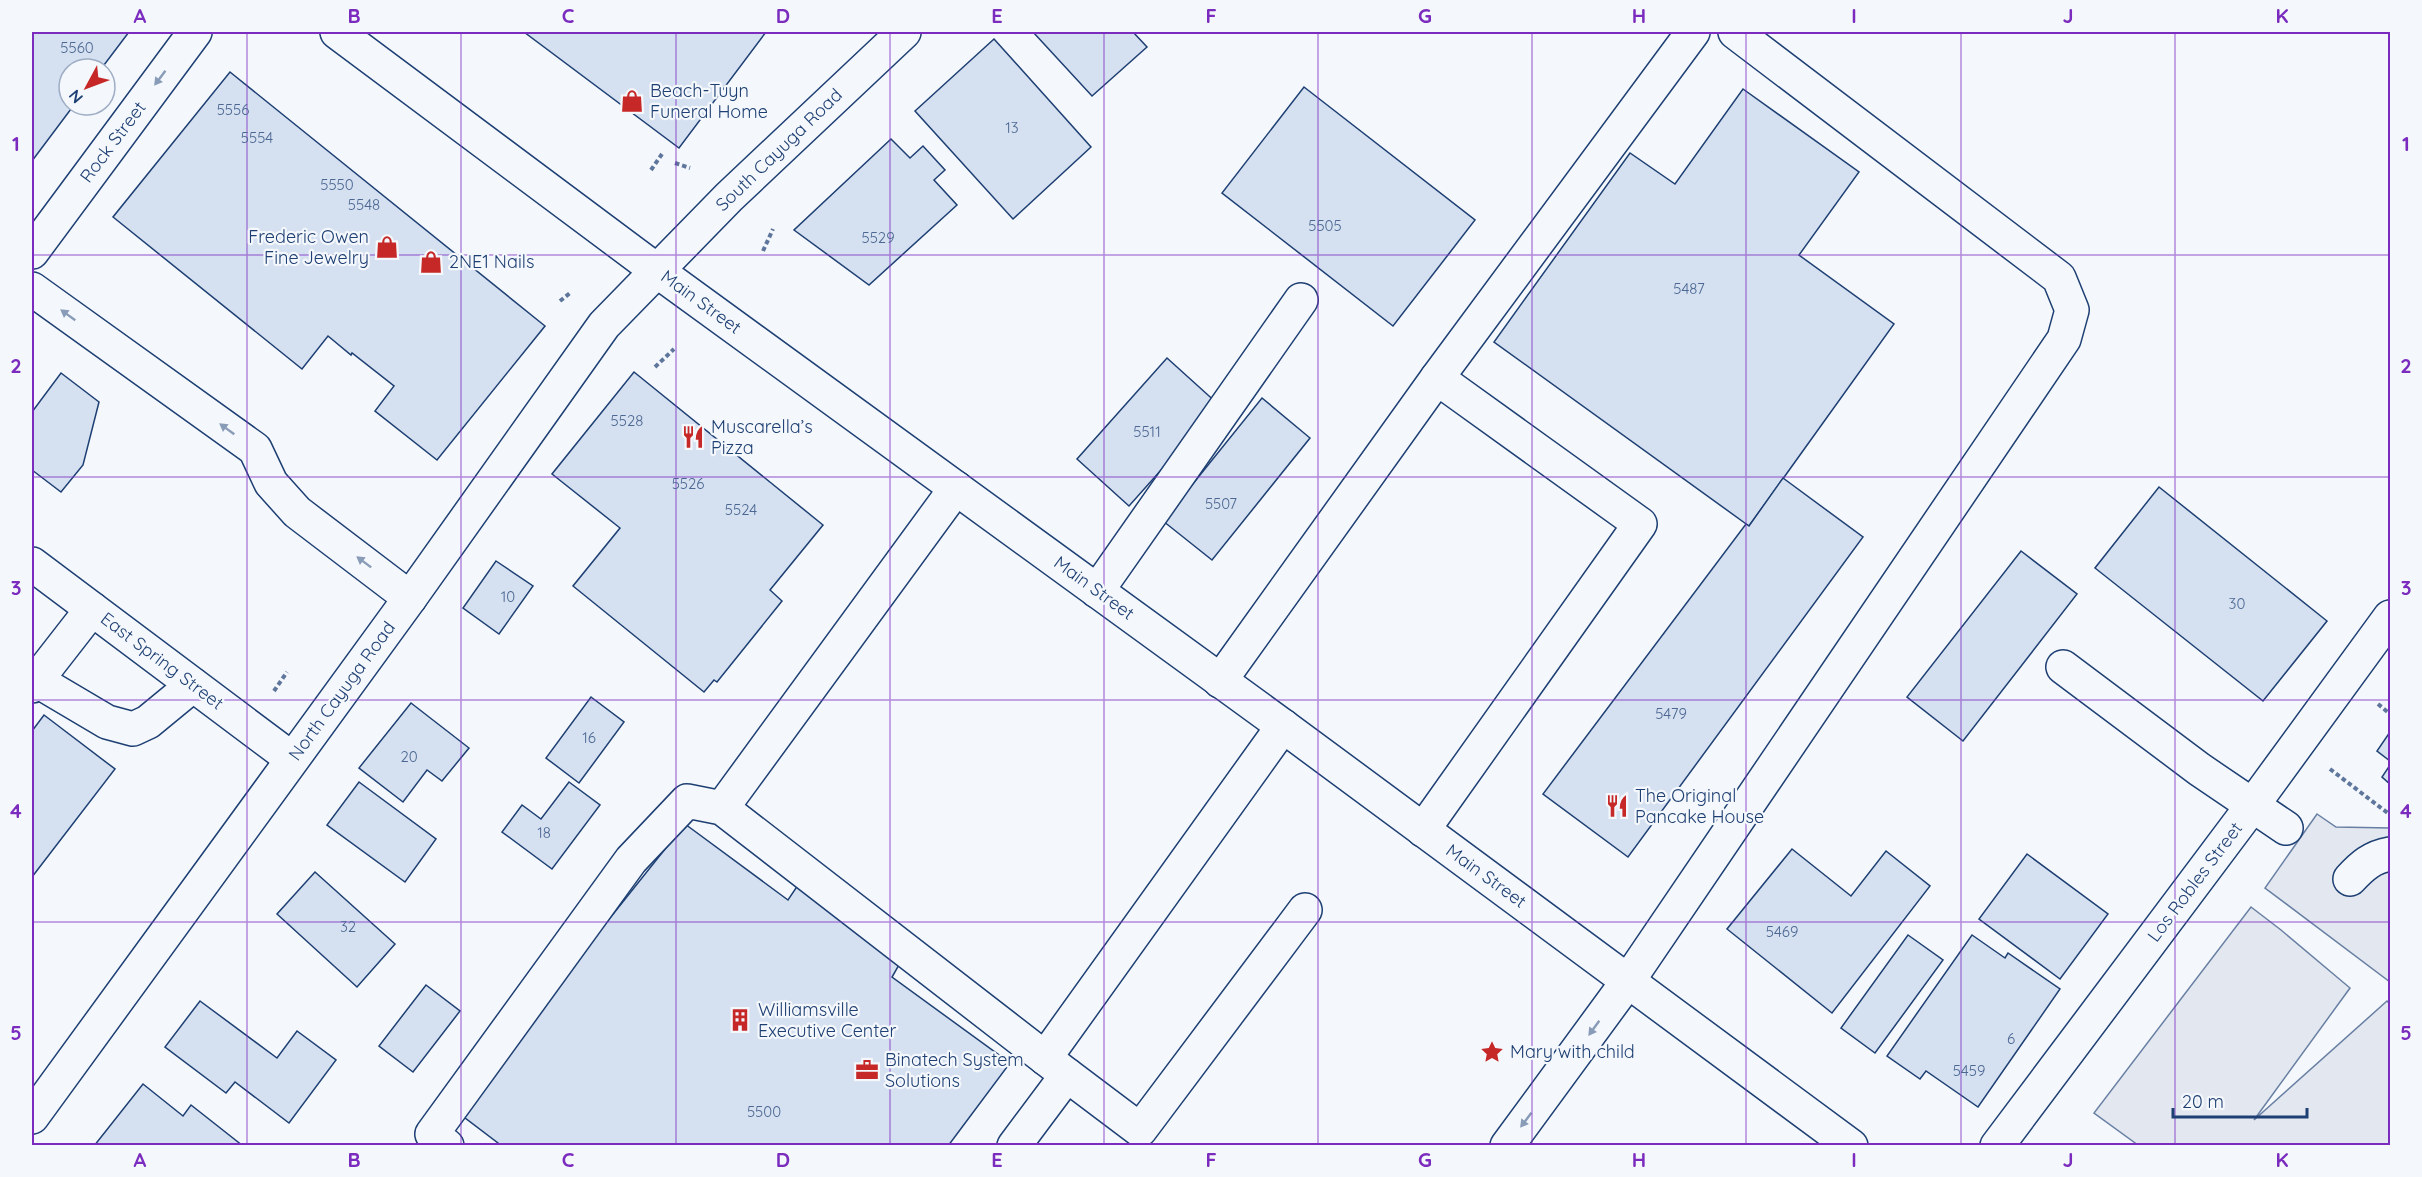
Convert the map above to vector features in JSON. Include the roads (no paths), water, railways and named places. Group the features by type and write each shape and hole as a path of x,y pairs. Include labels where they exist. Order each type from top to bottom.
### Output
{"street":[{"name":"Rock Street","path":"32,252 195,32"},
{"name":"Main Street","path":"337,32 656,270 1282,726 1851,1146"},
{"name":"South Cayuga Road","path":"656,270 729,197 904,32"},
{"path":"1220,681 1437,378 1693,32"},
{"path":"1507,1146 1628,981 2064,339 2072,310 2059,278 1735,32"},
{"name":"North Cayuga Road","path":"32,1117 410,598 604,325 656,270"},
{"path":"32,289 255,449 271,483 297,512 410,598"},
{"path":"1097,591 1301,300"},
{"path":"1423,830 1640,524 1437,378"},
{"path":"722,808 956,488"},
{"name":"East Spring Street","path":"32,564 292,759"},
{"path":"92,609 34,683 107,722 133,729 148,722 193,685"},
{"name":"Los Robles Street","path":"1997,1146 2391,617"},
{"path":"2063,667 2252,806 2286,828"},
{"path":"1014,1146 1056,1067 1282,726"},
{"path":"447,1146 432,1134 631,860 687,801 722,808 1140,1130 1305,910"},
{"path":"2350,879 2363,865 2377,856 2391,854"}],"place":[{"name":"Beach-Tuyn Funeral Home","path":"632,101"},
{"name":"Frederic Owen Fine Jewelry","path":"387,247"},
{"name":"2NE1 Nails","path":"431,262"},
{"name":"Muscarella’s Pizza","path":"693,437"},
{"name":"The Original Pancake House","path":"1617,806"},
{"name":"Williamsville Executive Center","path":"740,1020"},
{"name":"Mary with child","path":"1492,1052"},
{"name":"Binatech System Solutions","path":"867,1070"}]}
